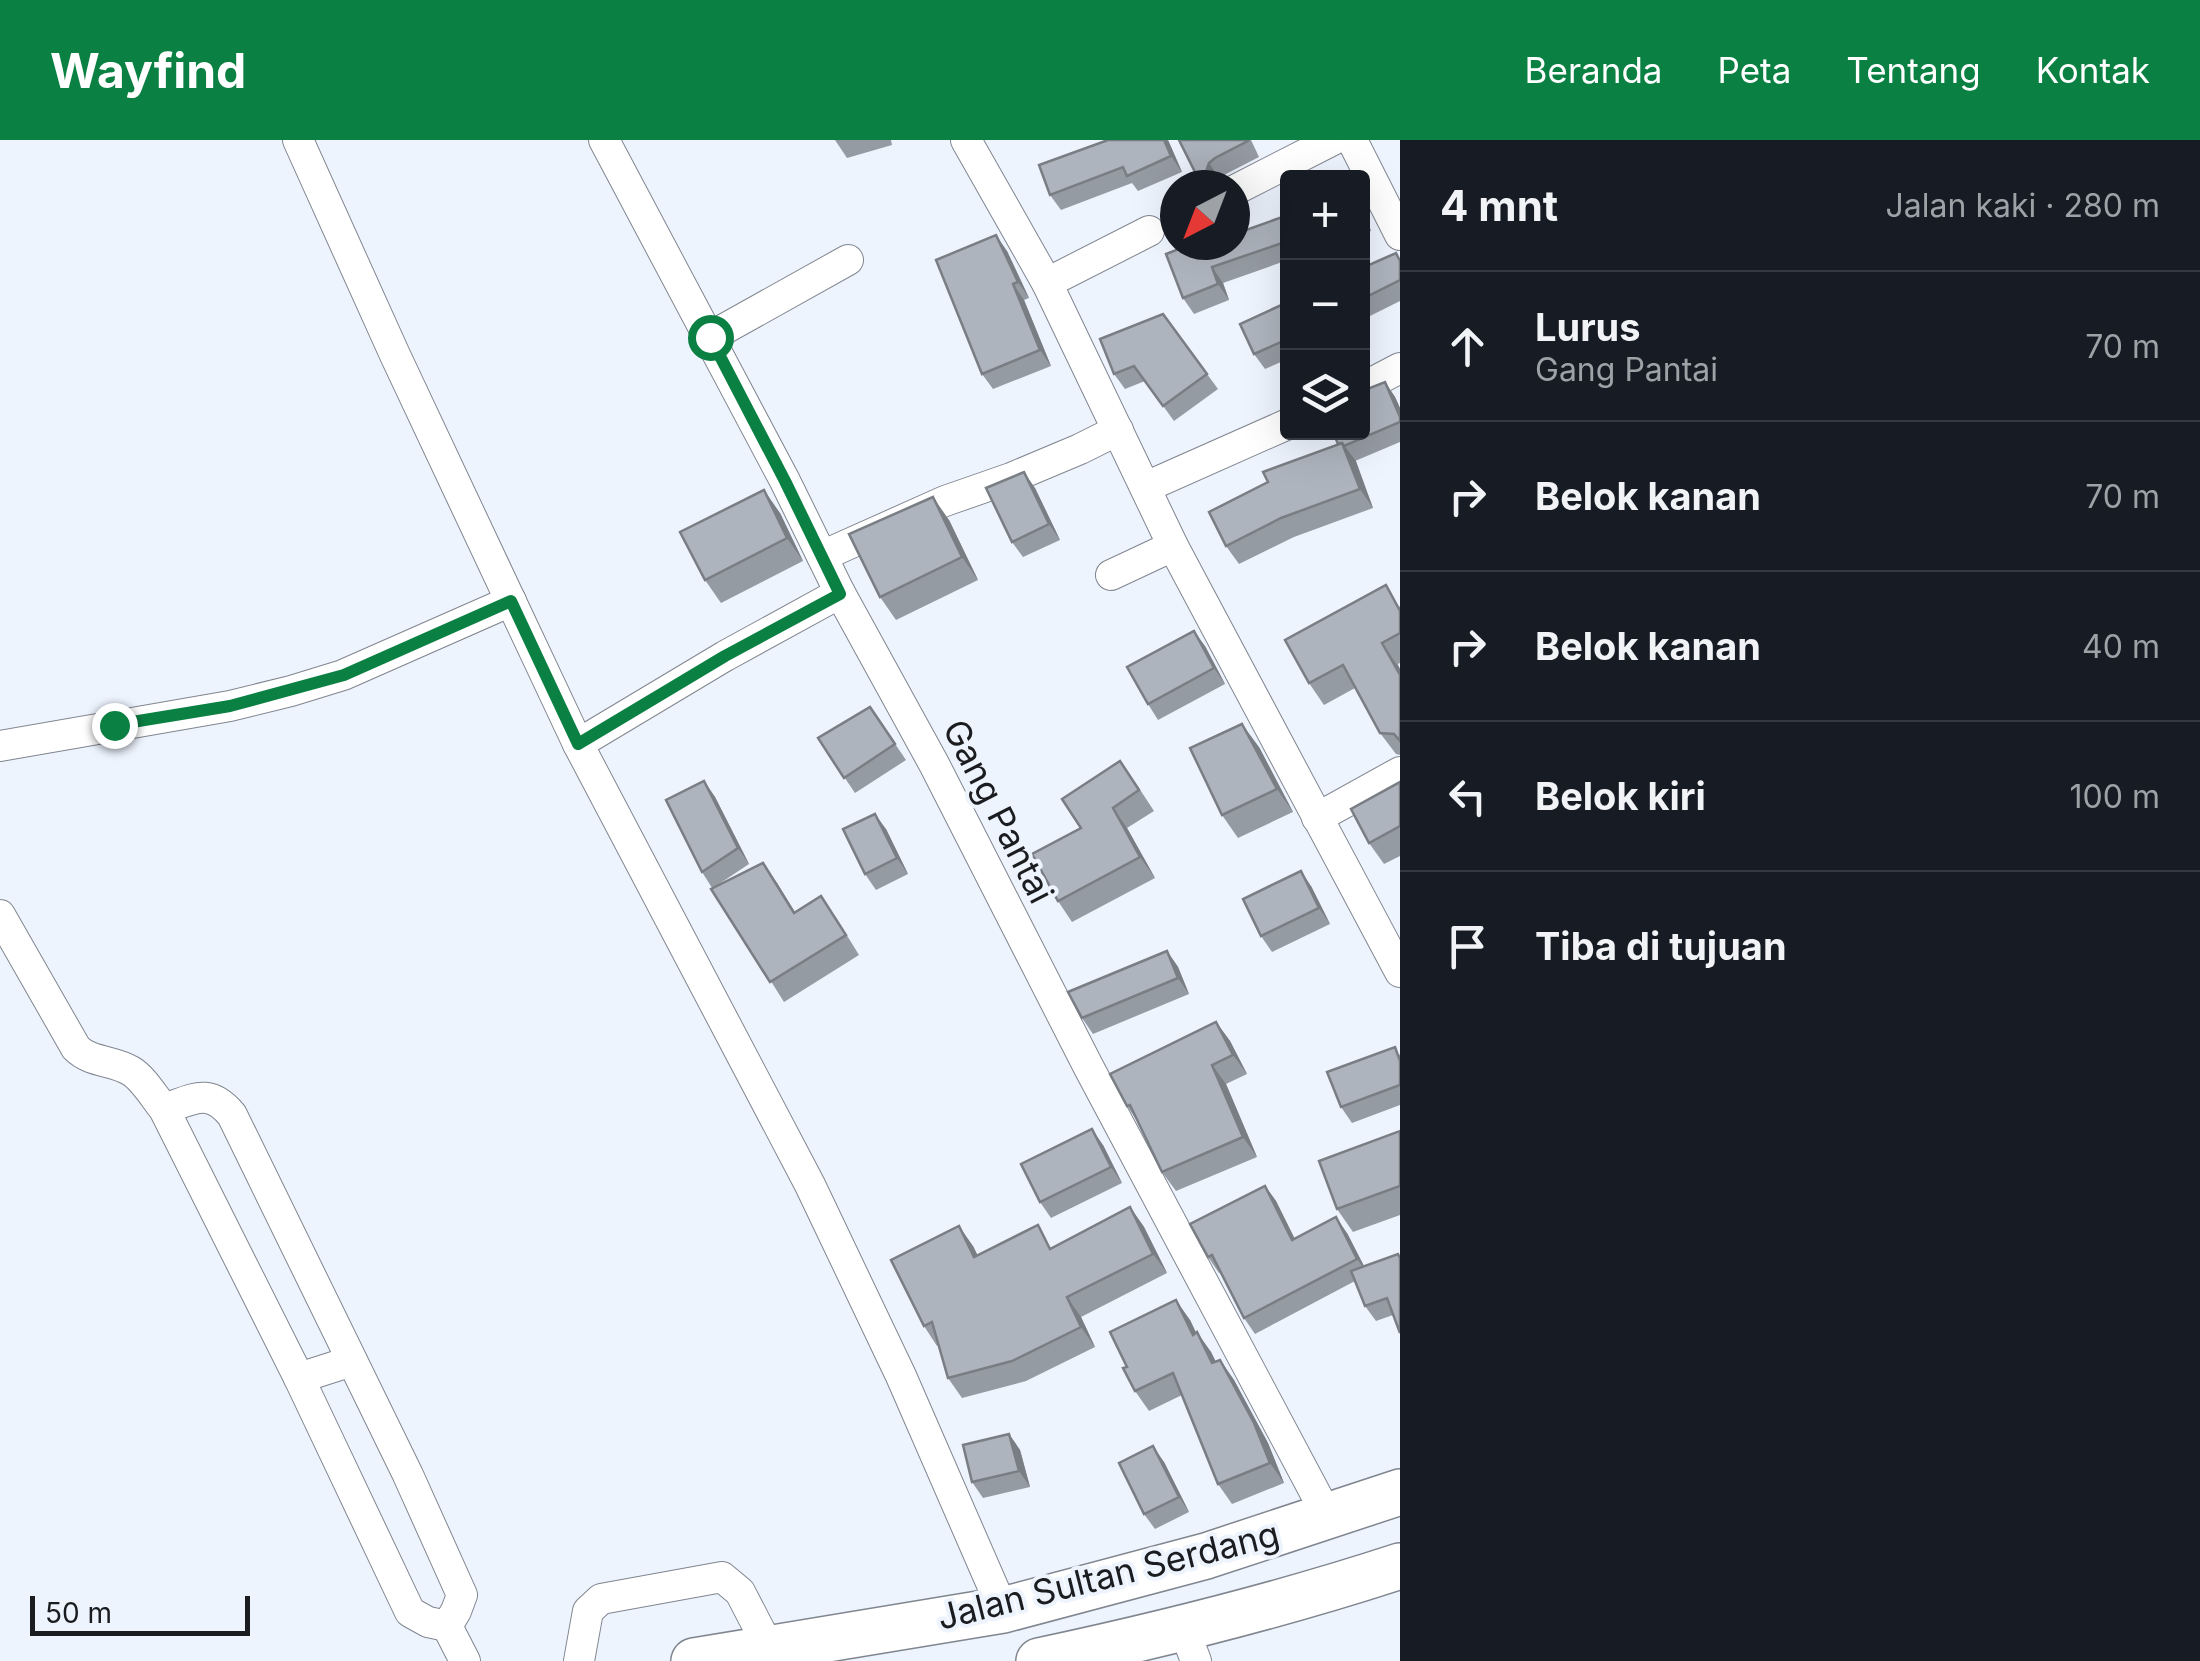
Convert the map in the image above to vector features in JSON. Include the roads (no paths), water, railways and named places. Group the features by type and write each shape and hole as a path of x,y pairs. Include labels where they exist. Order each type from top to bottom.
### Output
{"highway":[{"name":"Jalan Sultan Serdang","path":"694,1661 1002,1610 1206,1556 1400,1492"},
{"name":"Jalan Sultan Serdang","path":"1039,1661 1190,1645 1280,1604 1400,1566"}],"street":[{"path":"298,140 394,355 578,744 818,1202 901,1376 1002,1610"},
{"name":"Gang Pantai","path":"604,140 1328,1517"},
{"path":"966,140 1046,283 1174,546 1400,972"},
{"path":"1250,182 1333,140"},
{"path":"1352,140 1400,235"},
{"path":"1046,283 1148,231"},
{"path":"710,337 848,260"},
{"path":"1370,384 1400,368"},
{"path":"1146,487 1280,428"},
{"path":"822,556 1118,430"},
{"path":"1111,575 1174,546"},
{"path":"578,744 725,656 840,594"},
{"path":"0,746 230,706 291,691 344,675 511,601"},
{"path":"1317,818 1400,772"},
{"path":"0,915 76,1048 88,1057 136,1074 164,1109 299,1378 410,1612 446,1626 465,1661"},
{"path":"164,1109 209,1097 232,1116 462,1595 446,1626"},
{"path":"299,1378 352,1361"},
{"path":"579,1661 588,1610 602,1599 722,1577 740,1592 769,1648"}]}
